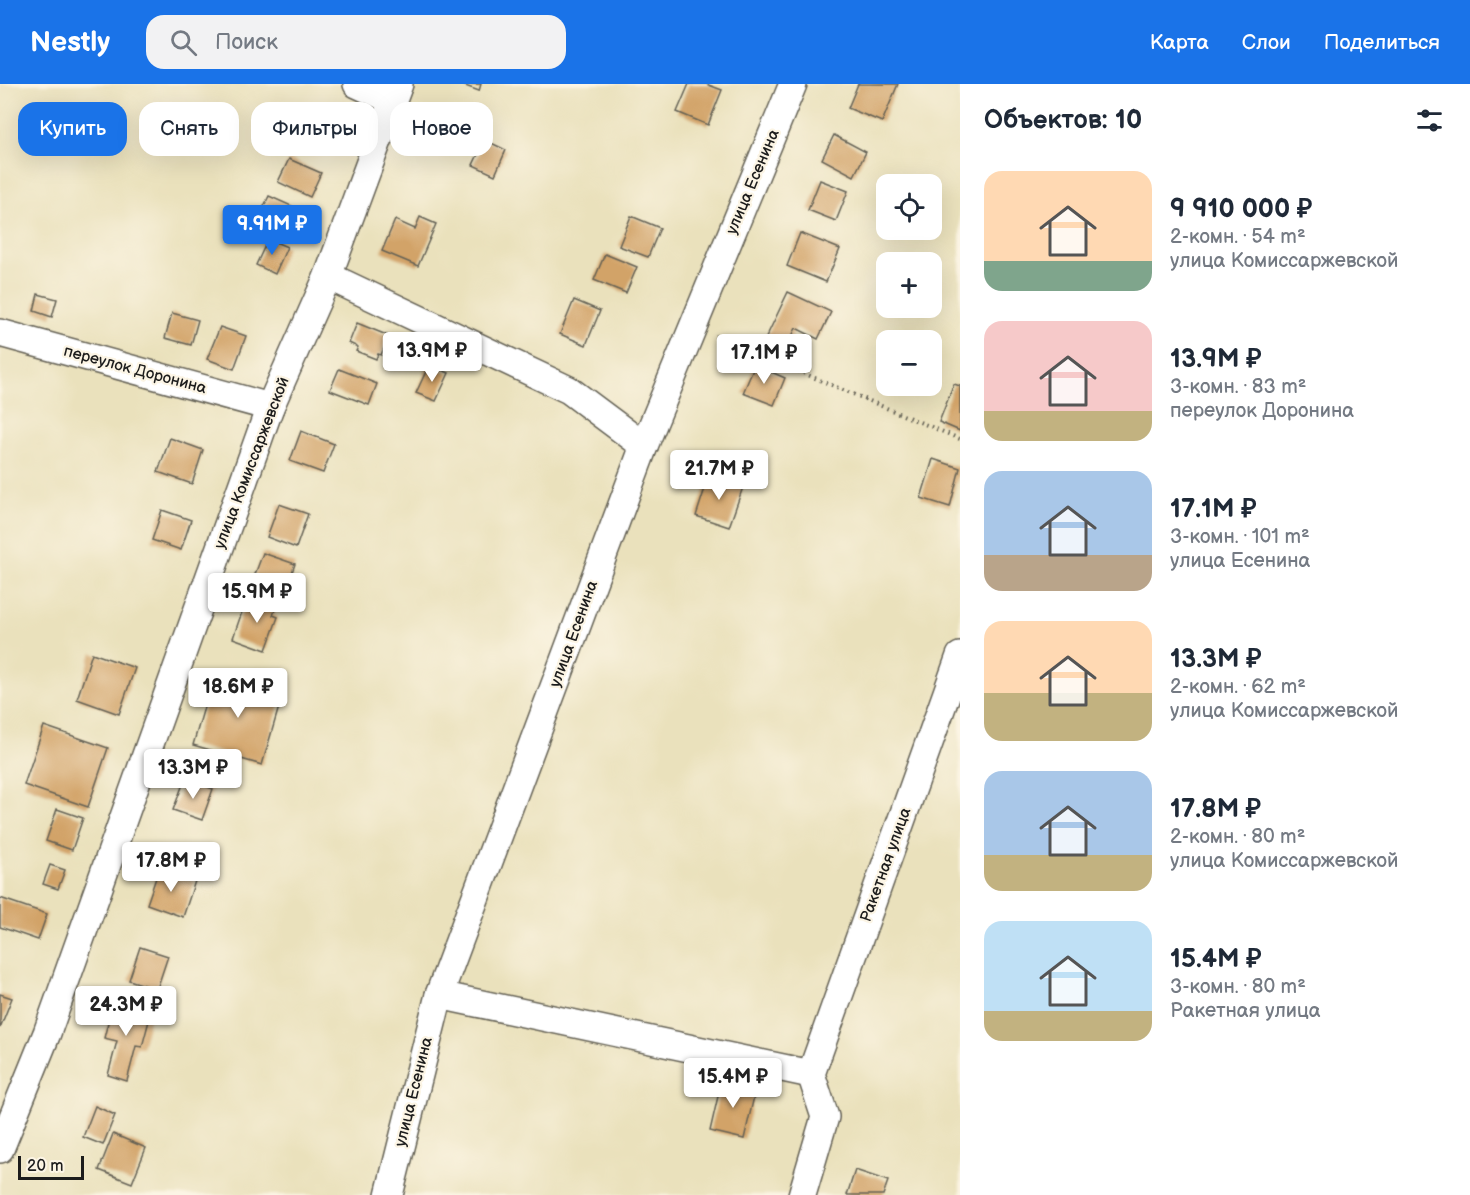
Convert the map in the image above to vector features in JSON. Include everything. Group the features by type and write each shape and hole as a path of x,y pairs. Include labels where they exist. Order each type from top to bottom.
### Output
{"street":[{"path":"357,84 395,92"},
{"name":"улица Есенина","path":"389,1195 439,995 644,446 793,84"},
{"name":"улица Комиссаржевской","path":"0,1149 47,1033 270,407 328,276 395,92"},
{"path":"328,276 569,390 644,446"},
{"name":"переулок Доронина","path":"0,333 270,407"},
{"name":"Ракетная улица","path":"811,1074 960,656"},
{"path":"439,995 811,1074 825,1117 802,1195"}],"path":[{"path":"693,326 960,439"}],"building":[{"path":"460,84 481,84 479,91"},
{"path":"689,84 706,84 722,90 708,125 677,112"},
{"path":"858,84 898,84 882,122 848,108"},
{"path":"834,135 866,152 854,176 822,159"},
{"path":"493,144 506,150 495,175 473,165 477,156 493,156"},
{"path":"289,159 321,173 310,197 278,182"},
{"path":"820,180 848,191 836,221 808,210"},
{"path":"269,196 305,212 293,237 257,221"},
{"path":"631,216 660,228 648,257 619,246"},
{"path":"420,217 436,224 418,266 382,251 395,220 415,229"},
{"path":"800,233 840,249 826,282 787,266"},
{"path":"268,239 287,247 275,274 256,265"},
{"path":"605,254 637,267 626,293 594,280"},
{"path":"788,292 831,312 818,339 796,328 784,353 763,344"},
{"path":"38,294 57,299 52,317 34,311"},
{"path":"574,300 600,311 586,345 560,334"},
{"path":"172,313 198,320 191,345 165,338"},
{"path":"357,323 389,336 381,355 378,354 376,359 356,351 358,347 349,343"},
{"path":"220,327 246,336 234,369 207,359"},
{"path":"429,365 449,373 436,401 416,393"},
{"path":"755,365 785,378 774,405 743,393"},
{"path":"339,369 377,384 369,405 330,390"},
{"path":"954,384 960,386 960,431 939,422"},
{"path":"301,431 334,444 323,473 290,461"},
{"path":"170,438 203,450 192,484 158,472"},
{"path":"933,459 960,468 950,507 921,498"},
{"path":"709,476 743,487 729,527 696,516"},
{"path":"279,504 308,514 296,548 267,537"},
{"path":"162,510 191,520 181,550 152,540"},
{"path":"263,553 295,564 286,589 254,577"},
{"path":"252,597 277,606 273,615 278,617 266,650 233,638 244,606 248,608"},
{"path":"92,653 135,668 119,714 77,699"},
{"path":"214,673 283,693 262,765 193,745"},
{"path":"44,726 108,748 88,807 24,785"},
{"path":"185,779 213,789 202,820 173,810"},
{"path":"57,809 83,818 72,850 46,841"},
{"path":"50,865 65,870 58,889 43,884"},
{"path":"159,869 195,881 183,917 147,904"},
{"path":"0,898 47,914 38,940 0,927"},
{"path":"140,947 168,956 157,989 129,980"},
{"path":"0,994 12,998 0,1028"},
{"path":"113,1003 151,1013 142,1047 136,1046 127,1081 108,1075 117,1041 104,1038"},
{"path":"722,1079 756,1088 744,1139 710,1131"},
{"path":"95,1106 115,1115 103,1145 83,1137"},
{"path":"113,1134 146,1148 132,1183 99,1170"},
{"path":"855,1170 888,1181 883,1195 847,1195"}]}
